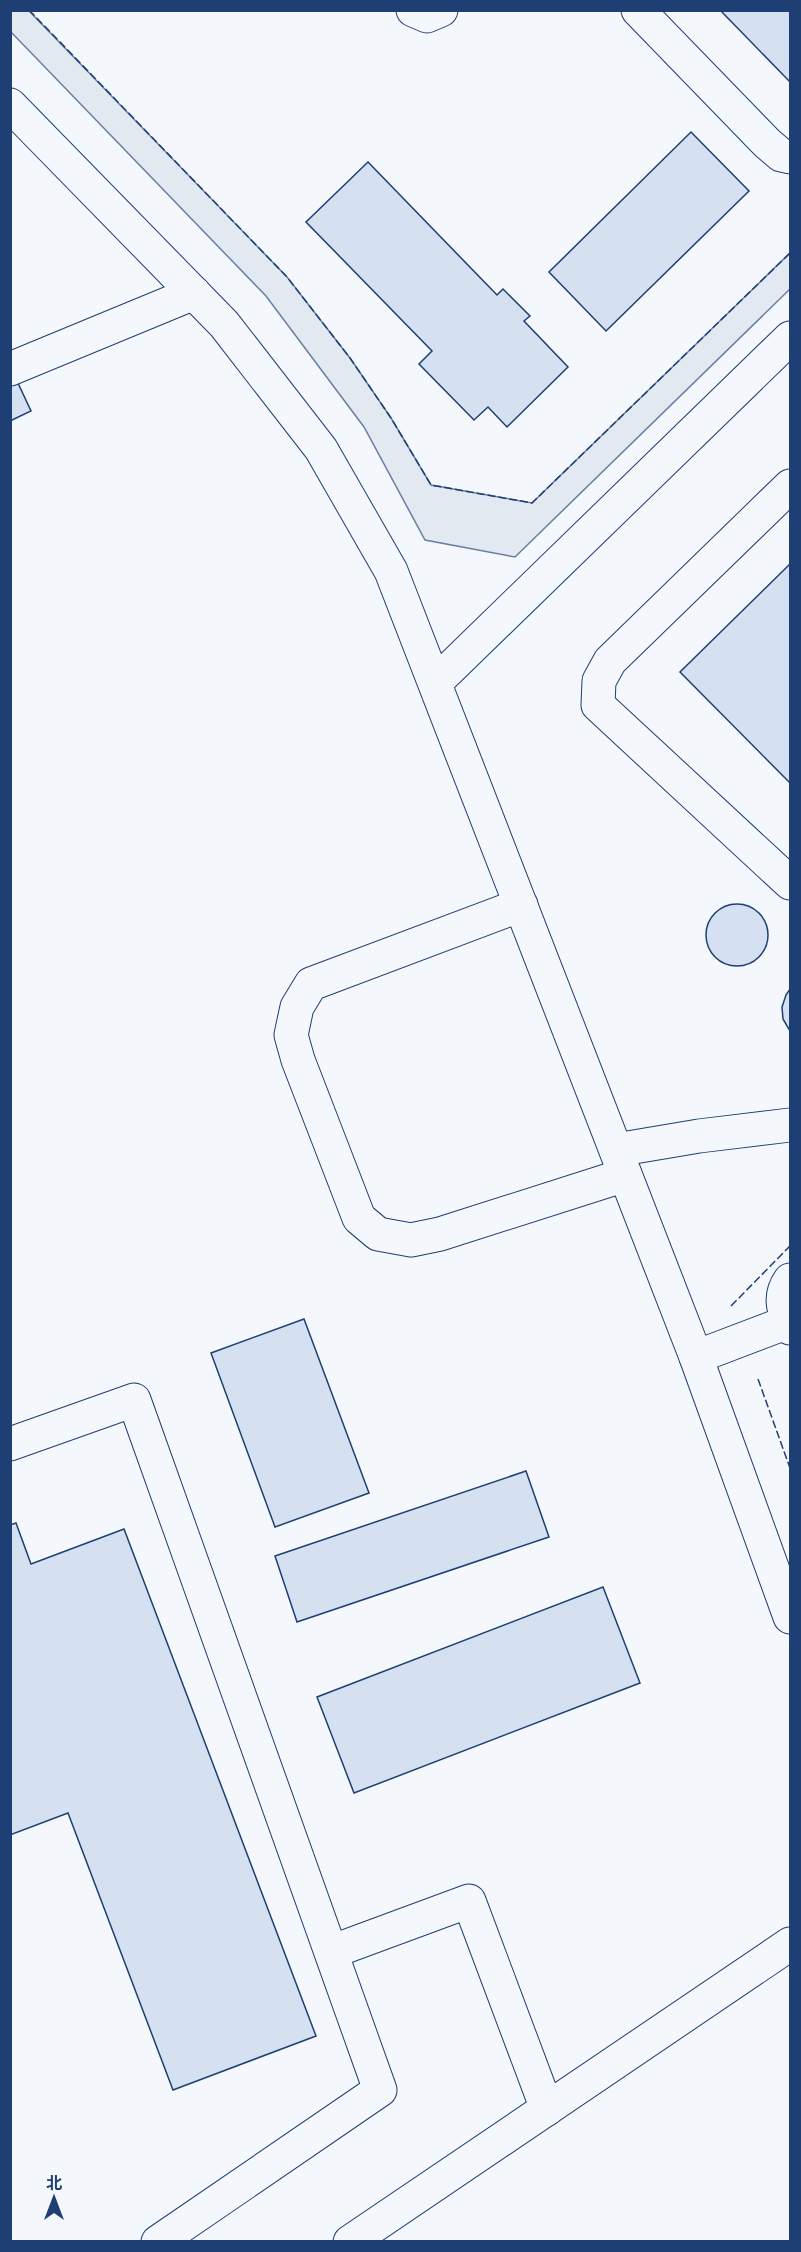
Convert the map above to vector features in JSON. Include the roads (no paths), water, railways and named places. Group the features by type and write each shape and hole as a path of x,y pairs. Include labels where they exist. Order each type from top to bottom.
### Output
{"main road":[{"path":"413,10 427,16 441,10"},
{"path":"638,10 767,143 781,155 790,157"},
{"path":"10,105 224,324 321,448 391,571 696,1357 790,1617"},
{"path":"10,369 194,293"},
{"path":"435,683 790,338"},
{"path":"790,486 610,661 600,681 598,705 790,884"},
{"path":"521,905 311,984 297,1007 291,1035 298,1060 359,1218 378,1234 411,1240 440,1234 620,1162 699,1136 790,1125"},
{"path":"696,1357 789,1325 783,1310 782,1295 790,1280"},
{"path":"10,1444 134,1400 380,2090 158,2241"},
{"path":"331,1952 469,1901 547,2109"},
{"path":"350,2241 790,1944"}]}
